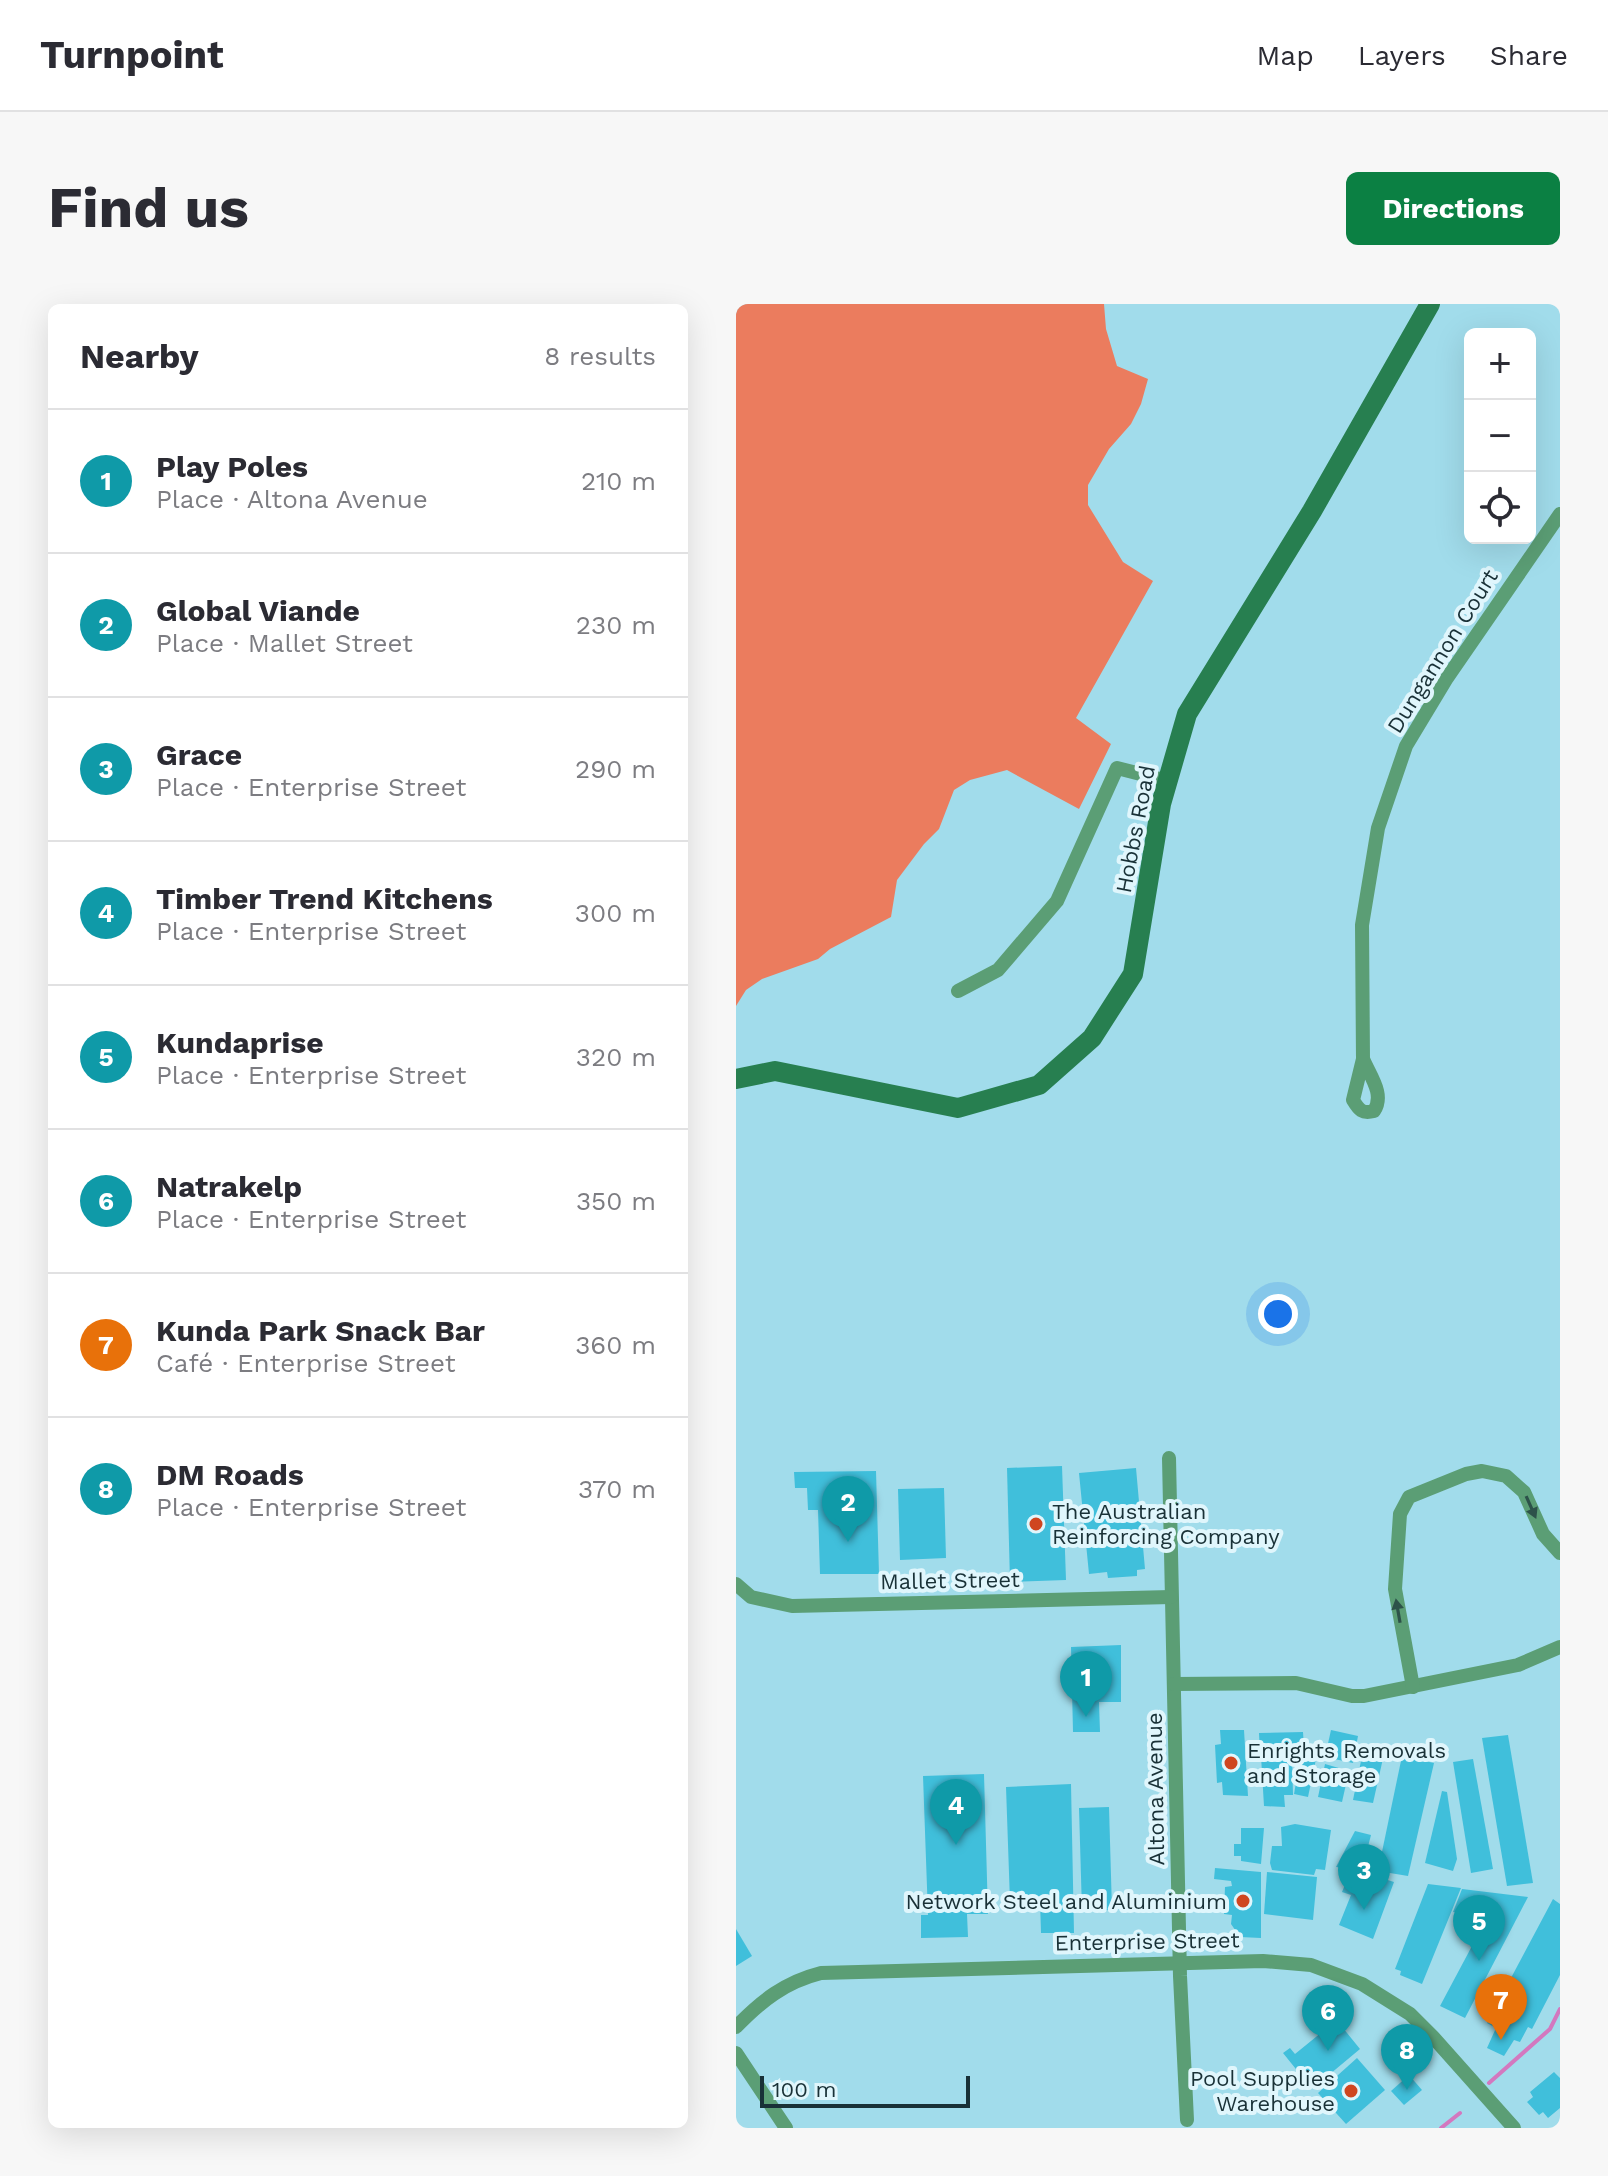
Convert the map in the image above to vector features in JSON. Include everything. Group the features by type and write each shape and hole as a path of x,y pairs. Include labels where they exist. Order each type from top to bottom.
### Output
{"street":[{"name":"Hobbs Road","path":"736,1079 775,1071 958,1108 1039,1085 1092,1038 1133,974 1161,804 1187,714 1312,511 1430,304"},
{"name":"Dungannon Court","path":"1363,1059 1362,925 1378,828 1406,746 1447,678 1560,514"},
{"path":"958,991 998,970 1057,901 1117,768 1168,781"},
{"name":"Altona Avenue","path":"1169,1458 1180,1962 1187,2120"},
{"path":"1413,1687 1395,1589 1400,1514 1409,1497 1466,1474 1493,1472 1506,1476 1524,1492 1543,1534 1560,1553"},
{"name":"Mallet Street","path":"736,1584 751,1597 792,1606 1171,1597"},
{"path":"1174,1684 1296,1683 1364,1696 1518,1665 1560,1647"},
{"name":"Enterprise Street","path":"736,2027 775,1991 821,1973 1180,1962 1287,1962 1311,1965 1362,1984 1410,2014 1514,2128"},
{"path":"736,2053 786,2128"}],"shaded area":[{"path":"736,304 1104,304 1106,329 1117,366 1148,379 1131,424 1109,449 1088,485 1088,505 1123,562 1153,581 1076,718 1111,744 1079,809 1007,770 970,780 954,790 939,829 897,880 891,917 830,949 818,959 762,979 746,990 736,1006"}],"building":[{"name":"The Australian Reinforcing Company","path":"1062,1466 1066,1580 1010,1582 1007,1468"},
{"path":"1136,1468 1145,1569 1137,1570 1137,1576 1108,1578 1107,1572 1089,1574 1079,1473"},
{"path":"876,1471 879,1574 820,1574 818,1510 808,1510 807,1488 795,1488 794,1472"},
{"path":"944,1488 946,1558 900,1560 898,1489"},
{"path":"1121,1645 1121,1702 1099,1702 1100,1732 1073,1732 1071,1647"},
{"name":"Enrights Removals and Storage","path":"1220,1730 1244,1730 1248,1796 1223,1795 1222,1782 1217,1783 1215,1745 1221,1744"},
{"path":"1331,1730 1358,1736 1353,1763 1325,1757"},
{"path":"1303,1732 1304,1748 1260,1754 1259,1733"},
{"path":"1508,1735 1533,1883 1507,1886 1482,1738"},
{"path":"1363,1751 1384,1754 1373,1803 1353,1800"},
{"path":"1292,1755 1293,1795 1284,1795 1285,1807 1264,1806 1261,1756"},
{"path":"1301,1755 1316,1759 1308,1797 1294,1794"},
{"path":"1402,1756 1434,1763 1408,1876 1378,1871"},
{"path":"1473,1759 1493,1869 1471,1873 1453,1762"},
{"path":"1325,1764 1349,1771 1342,1802 1318,1797"},
{"path":"984,1774 988,1914 967,1914 968,1937 921,1938 921,1915 928,1915 923,1776"},
{"path":"1071,1784 1074,1933 1041,1933 1040,1901 1010,1902 1006,1787"},
{"path":"1442,1791 1447,1792 1457,1859 1453,1871 1425,1863"},
{"path":"1109,1807 1112,1910 1082,1911 1079,1808"},
{"path":"1295,1824 1331,1830 1325,1870 1316,1869 1314,1875 1272,1870 1272,1846 1282,1846 1281,1827"},
{"path":"1241,1828 1264,1828 1261,1864 1241,1861 1241,1856 1234,1856 1234,1844 1241,1844"},
{"path":"1355,1831 1371,1835 1362,1870 1336,1867"},
{"name":"Network Steel and Aluminium","path":"1215,1868 1261,1872 1261,1938 1240,1937 1231,1924 1232,1915 1224,1914 1225,1887 1232,1886 1231,1881 1214,1879"},
{"path":"1267,1872 1317,1877 1313,1920 1264,1914"},
{"path":"1359,1874 1376,1881 1378,1877 1394,1882 1373,1939 1339,1925 1351,1895 1342,1892 1349,1875 1357,1877"},
{"path":"1428,1884 1461,1888 1422,1984 1400,1975 1401,1971 1395,1969"},
{"path":"1462,1889 1528,1897 1465,2018 1440,2006 1488,1916 1453,1912"},
{"path":"1553,1899 1560,1904 1560,1975 1532,2029 1528,2027 1520,2042 1514,2040 1504,2056 1487,2048 1496,2028 1487,2023"},
{"path":"736,1929 752,1956 736,1966"},
{"path":"1330,2012 1360,2049 1312,2089 1283,2053 1290,2048 1295,2054 1327,2028 1321,2020"},
{"name":"Pool Supplies Warehouse","path":"1357,2058 1385,2090 1346,2124 1318,2093"},
{"path":"1554,2072 1560,2078 1560,2108 1548,2118 1543,2112 1539,2115 1527,2102 1533,2097 1530,2092"},
{"path":"1409,2075 1422,2090 1404,2105 1391,2091"}],"waterway":[{"path":"1489,2083 1550,2029 1560,2009"},
{"path":"1441,2128 1460,2113"}],"place":[{"name":"The Australian Reinforcing Company","path":"1036,1524"},
{"name":"Global Viande","path":"848,1542"},
{"name":"Play Poles","path":"1086,1717"},
{"name":"Enrights Removals and Storage","path":"1231,1763"},
{"name":"Timber Trend Kitchens","path":"956,1845"},
{"name":"Network Steel and Aluminium","path":"1243,1901"},
{"name":"Grace","path":"1364,1910"},
{"name":"Kundaprise","path":"1479,1961"},
{"name":"Kunda Park Snack Bar","path":"1501,2040"},
{"name":"Natrakelp","path":"1328,2051"},
{"name":"DM Roads","path":"1407,2090"},
{"name":"Pool Supplies Warehouse","path":"1351,2091"}]}
